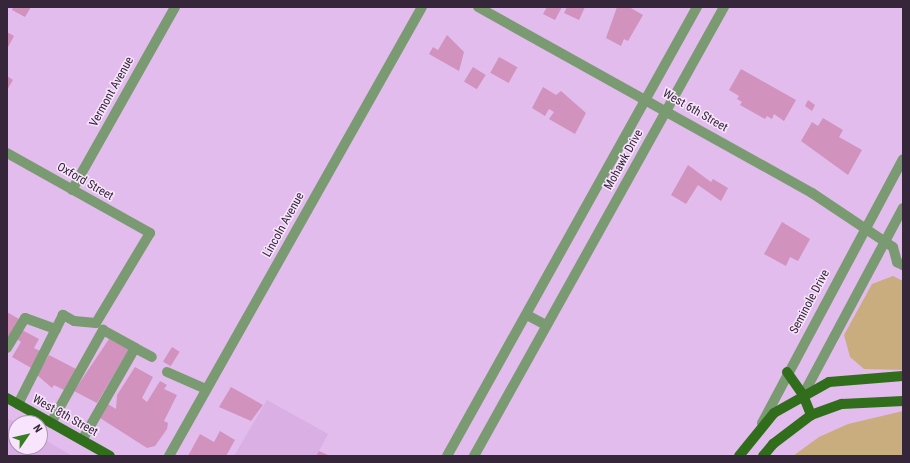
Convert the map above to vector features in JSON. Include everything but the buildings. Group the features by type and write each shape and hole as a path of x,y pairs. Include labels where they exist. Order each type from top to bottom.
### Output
{"main road":[{"path":"787,372 803,395 811,415"},
{"path":"762,423 803,395 845,378 903,376"},
{"name":"West 8th Street","path":"7,398 110,456"},
{"path":"763,456 787,431 811,415 842,404 903,401"},
{"name":"Seminole Drive","path":"739,456 762,423"}],"street":[{"name":"Vermont Avenue","path":"72,190 175,7"},
{"name":"Lincoln Avenue","path":"169,456 422,7"},
{"name":"West 6th Street","path":"478,7 666,110 865,227 884,240 898,245 896,262 903,265"},
{"name":"Mohawk Drive","path":"447,456 527,315 697,7"},
{"name":"Mohawk Drive","path":"474,456 724,7"},
{"name":"Oxford Street","path":"7,153 150,233 96,323 74,321 63,315 56,329"},
{"name":"Seminole Drive","path":"762,423 787,372 903,159"},
{"path":"803,395 884,240 903,208"},
{"path":"527,315 546,325"},
{"path":"7,348 24,318 56,329 18,404"},
{"path":"51,423 103,330 152,357"},
{"path":"82,440 135,348"},
{"path":"168,372 206,389"}],"shaded area":[{"path":"893,276 903,281 903,370 864,369 850,357 844,335 872,284"},
{"path":"267,400 328,434 316,456 234,456"},
{"path":"903,411 903,456 793,456 819,437 848,424"},
{"path":"7,418 8,455 48,455 48,442 72,456 7,456"}]}
